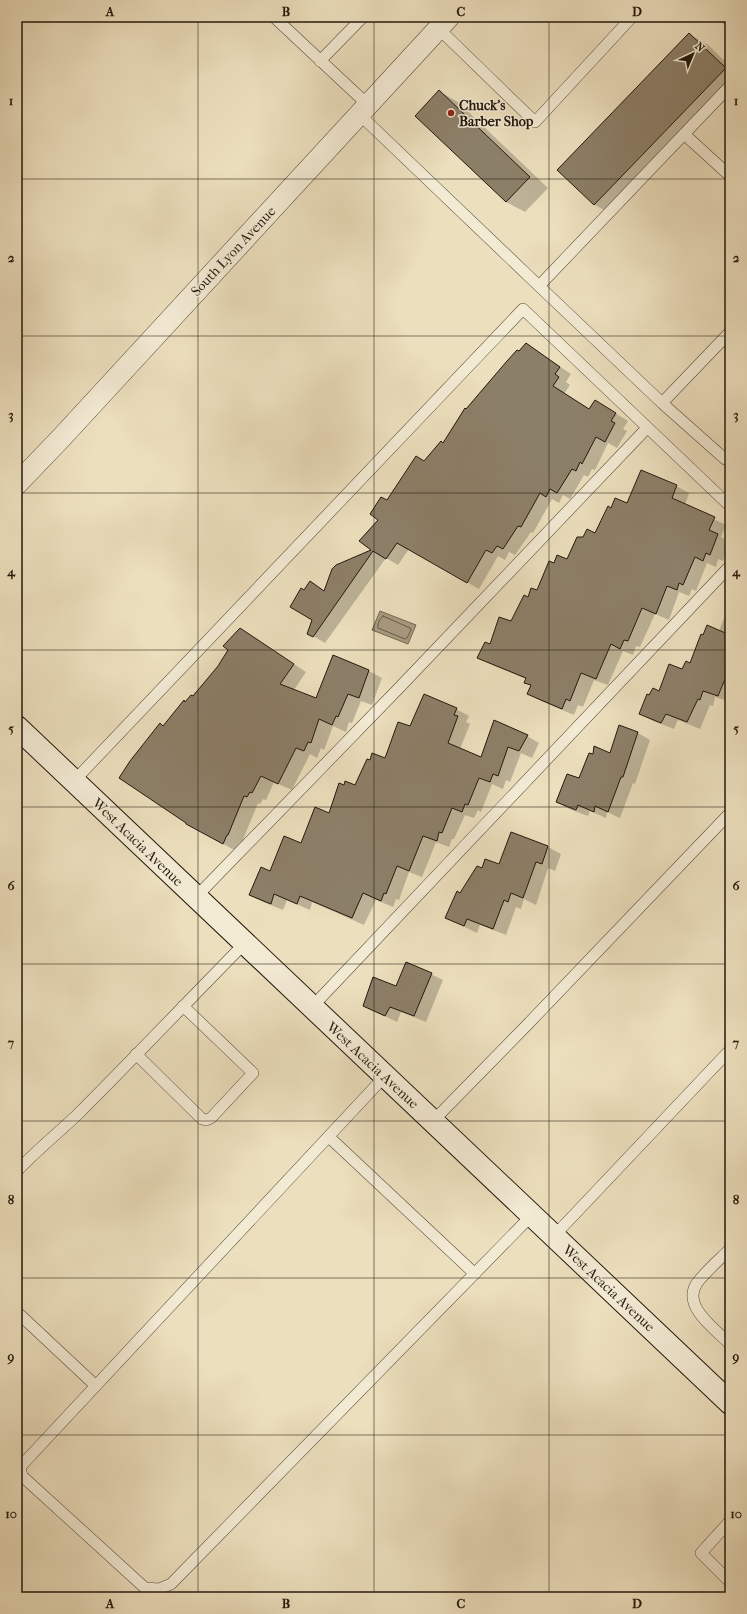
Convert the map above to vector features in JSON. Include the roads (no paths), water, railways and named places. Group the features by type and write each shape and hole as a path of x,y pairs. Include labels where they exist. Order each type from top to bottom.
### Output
{"street":[{"name":"South Lyon Avenue","path":"17,484 444,22"},
{"name":"West Acacia Avenue","path":"17,727 730,1403"}],"lane":[{"path":"274,17 320,61 364,110 539,286 662,402 728,459"},
{"path":"320,61 363,17"},
{"path":"444,22 535,122 632,17"},
{"path":"725,17 730,20"},
{"path":"539,286 730,86"},
{"path":"684,134 730,176"},
{"path":"74,781 523,309 730,506"},
{"path":"662,402 730,332"},
{"path":"196,897 398,689 647,428"},
{"path":"312,1007 730,566"},
{"path":"433,1122 527,1026 730,813"},
{"path":"17,1171 40,1147 47,1143 77,1114 245,943"},
{"path":"136,1054 202,1118 206,1120 211,1118 252,1073 183,1006"},
{"path":"554,1236 730,1050"},
{"path":"385,1076 96,1386 19,1466 22,1476 145,1588 159,1589 171,1584 532,1215"},
{"path":"329,1137 475,1274"},
{"path":"730,1250 698,1283 693,1293 694,1305 703,1317 730,1344"},
{"path":"17,1312 96,1386"},
{"path":"730,1521 701,1553 730,1582"}],"water":[{"path":"380,611 416,625 408,644 372,630"}],"place":[{"name":"Chuck's Barber Shop","path":"451,113"}]}
